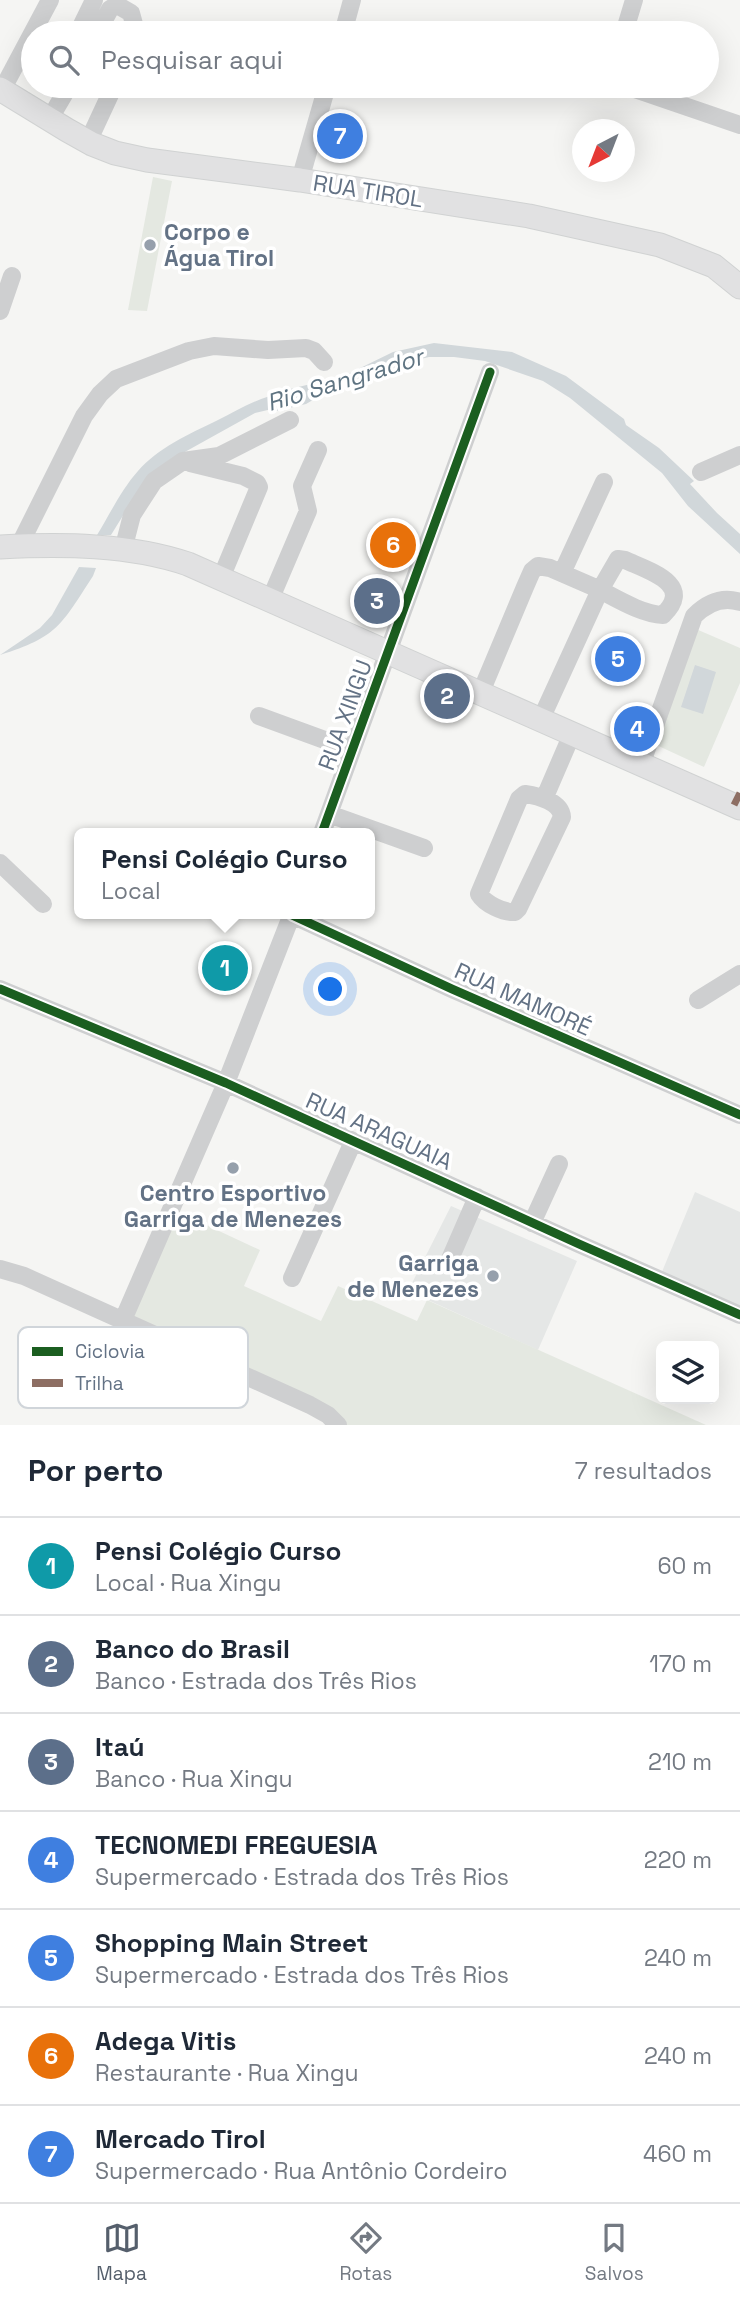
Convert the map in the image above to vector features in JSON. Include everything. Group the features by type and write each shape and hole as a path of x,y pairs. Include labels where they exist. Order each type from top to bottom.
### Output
{"main road":[{"name":"RUA TIROL","path":"1,90 88,142 115,153 529,216 660,245 714,266 740,287"},
{"path":"9,547 122,550 165,556 389,651 641,765 738,802"}],"street":[{"path":"39,21 50,0"},
{"path":"84,21 94,0"},
{"path":"346,21 352,0"},
{"path":"628,21 634,0"},
{"path":"104,21 110,9 117,5 131,13 133,21"},
{"path":"1,90 21,53"},
{"path":"49,120 62,98"},
{"path":"88,142 108,98"},
{"path":"300,180 324,98"},
{"path":"661,98 740,125"},
{"path":"0,311 12,276"},
{"path":"9,547 84,416 100,394 116,379 189,351 214,346 268,350 306,348 314,351 324,362"},
{"name":"RUA XINGU","path":"324,828 490,372"},
{"path":"122,550 132,515 155,481 183,461 219,456 290,420"},
{"path":"271,600 308,511 302,486 318,450"},
{"path":"701,472 740,455"},
{"path":"183,461 243,476 257,483 259,487 221,578"},
{"path":"562,573 604,482"},
{"path":"481,692 532,571 538,566 562,573 600,590 541,719"},
{"path":"641,765 694,616 706,604 730,599 740,603"},
{"path":"259,716 352,750"},
{"path":"544,799 572,734"},
{"path":"525,794 544,799 558,806 562,817 518,909 509,912 482,900 480,889 519,799 525,794"},
{"path":"329,814 368,828"},
{"path":"375,830 424,848"},
{"path":"0,863 43,904"},
{"path":"123,1320 226,1083 290,919"},
{"name":"RUA MAMORÉ","path":"303,919 453,989 740,1115"},
{"path":"698,1000 740,974"},
{"name":"RUA ARAGUAIA","path":"0,989 226,1083 740,1315"},
{"path":"292,1278 353,1142"},
{"path":"532,1223 559,1164"},
{"path":"450,1259 477,1197"},
{"path":"0,1269 24,1276 138,1327"},
{"path":"248,1377 319,1409 338,1425"}],"shaded area":[{"name":"Corpo e Água Tirol","path":"153,177 172,181 147,311 128,310"},
{"path":"689,626 740,648 740,683 704,767 652,743"},
{"path":"695,1192 740,1212 740,1314 659,1279"},
{"name":"Garriga de Menezes","path":"451,1206 577,1261 538,1350 408,1291"},
{"path":"174,1210 260,1250 244,1286 321,1321 338,1286 417,1321 427,1300 706,1425 346,1425 248,1379 248,1327 139,1327 126,1321"}],"water":[{"name":"Rio Sangrador","path":"434,343 512,352 566,376 624,419 626,425 659,448 694,481 690,484 740,534 740,554 688,506 662,473 570,398 543,381 485,361 454,357 416,360 306,404 255,413 183,453 132,501 111,535 97,535 132,478 155,455 174,442 270,394 335,378 393,352"},
{"path":"79,567 96,568 65,618 34,642 0,655 40,628 52,615"},
{"path":"695,665 716,672 703,714 681,707"}],"marked path":[{"path":"734,805 740,793"}],"cycle path":[{"path":"324,828 490,372"},
{"path":"301,919 452,989 740,1115"},
{"path":"0,989 226,1083 740,1315"}],"place":[{"name":"Mercado Tirol","path":"340,136"},
{"name":"Corpo e Água Tirol","path":"150,245"},
{"name":"Adega Vitis","path":"393,545"},
{"name":"Itaú","path":"377,601"},
{"name":"Shopping Main Street","path":"618,659"},
{"name":"Banco do Brasil","path":"447,696"},
{"name":"TECNOMEDI FREGUESIA","path":"637,729"},
{"name":"Pensi Colégio Curso","path":"225,968"},
{"name":"Centro Esportivo Garriga de Menezes","path":"233,1168"},
{"name":"Garriga de Menezes","path":"493,1276"}]}
